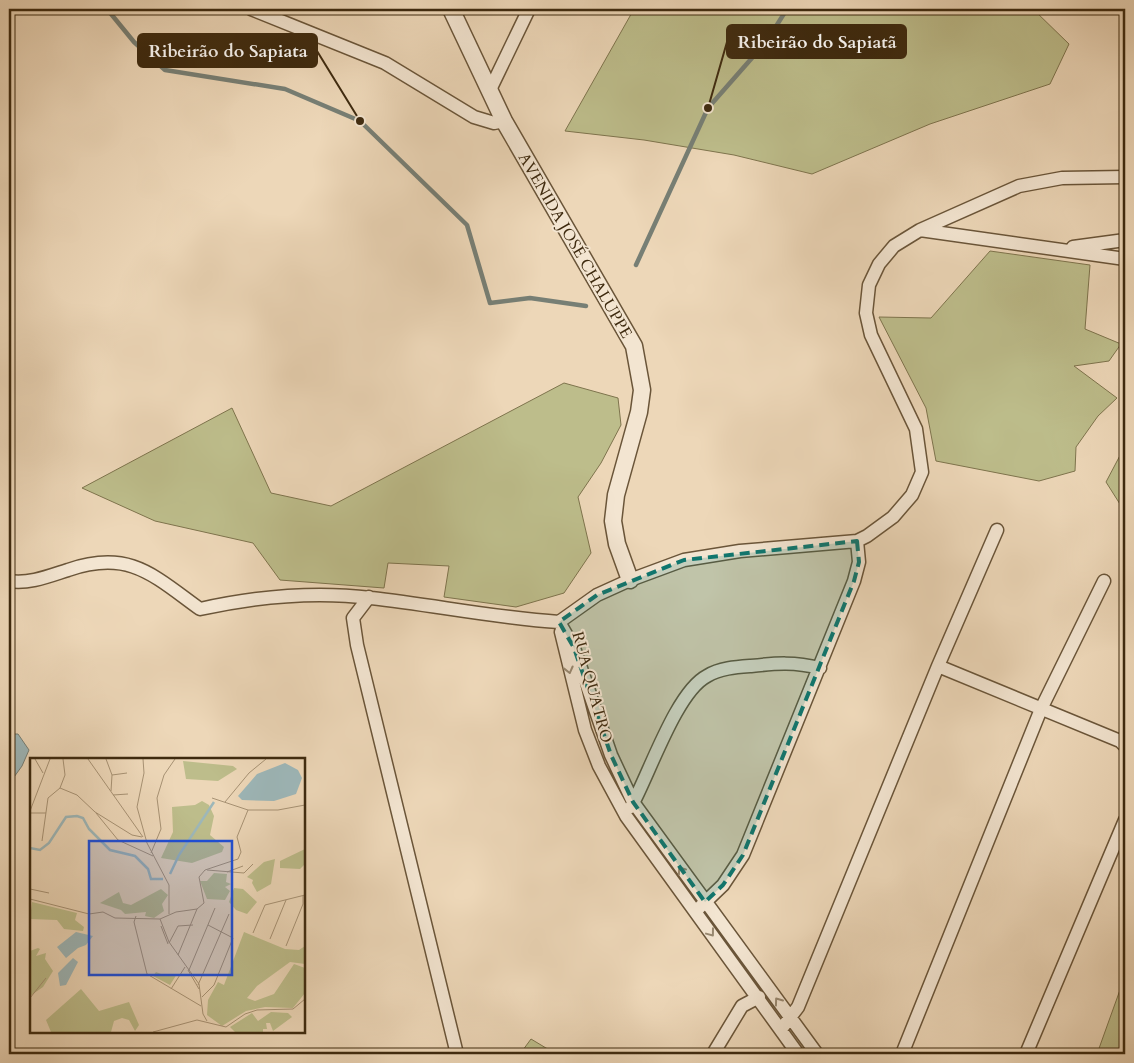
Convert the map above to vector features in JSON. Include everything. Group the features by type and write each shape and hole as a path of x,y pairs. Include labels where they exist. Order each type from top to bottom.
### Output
{"street":[{"path":"251,9 385,63 474,118 484,121 504,121"},
{"name":"AVENIDA JOSÉ CHALUPPE","path":"451,9 504,121 634,346 642,390 639,412 616,495 613,521 616,544 630,580"},
{"path":"489,92 529,9"},
{"path":"9,581 36,581 87,564 112,561 133,564 200,609 234,601 271,597 369,597 508,618 559,622 597,595 630,580 684,560 740,551 857,541 893,517 912,495 922,472 921,449 916,429 871,335 866,314 869,284 879,264 894,246 920,230 1019,186 1062,178 1125,176"},
{"path":"920,230 1125,259"},
{"path":"1058,250 1125,240"},
{"path":"782,1028 798,1007 938,666 997,530"},
{"path":"696,912 723,885 743,855 854,581 859,562 857,541"},
{"path":"902,1054 1041,709 1104,581"},
{"path":"369,597 353,618 357,645 457,1054"},
{"name":"RUA QUATRO","path":"559,622 574,648 611,755 634,802 817,1054"},
{"name":"RUA QUATRO","path":"559,622 565,655 585,730 599,766 626,816 782,1028 798,1054"},
{"path":"626,816 681,702 706,676 729,668 795,662 820,668"},
{"path":"938,666 1120,741 1125,746"},
{"path":"1026,1054 1125,820"},
{"path":"713,1054 742,1006 759,997"}],"highlighted area":[{"path":"857,541 859,562 854,581 743,855 723,885 705,902 633,802 611,755 574,648 559,622 597,595 684,560"}],"green space":[{"path":"634,9 1033,9 1069,44 1050,84 930,124 812,174 734,155 644,140 565,131"},
{"path":"990,251 1090,265 1085,329 1121,344 1109,361 1074,366 1117,398 1098,416 1076,447 1075,471 1039,481 936,461 926,408 879,317 931,318"},
{"path":"564,383 618,398 621,425 601,463 578,497 591,553 564,593 516,607 444,597 449,566 388,563 384,588 280,580 253,543 155,521 82,488 232,408 271,493 331,506"},
{"path":"1125,446 1125,512 1106,482"},
{"path":"1125,976 1125,1054 1097,1054"},
{"path":"531,1039 556,1054 520,1054"}],"water":[{"path":"9,734 18,734 29,750 22,766 9,784"}],"waterway":[{"path":"107,9 134,42 165,70 285,89 360,121 467,225 490,303 530,298 586,306"},
{"path":"636,265 708,108 766,42 787,9"}],"place":[{"name":"Ribeirão do Sapiatã","path":"708,108"},
{"name":"Ribeirão do Sapiata","path":"360,121"}]}
